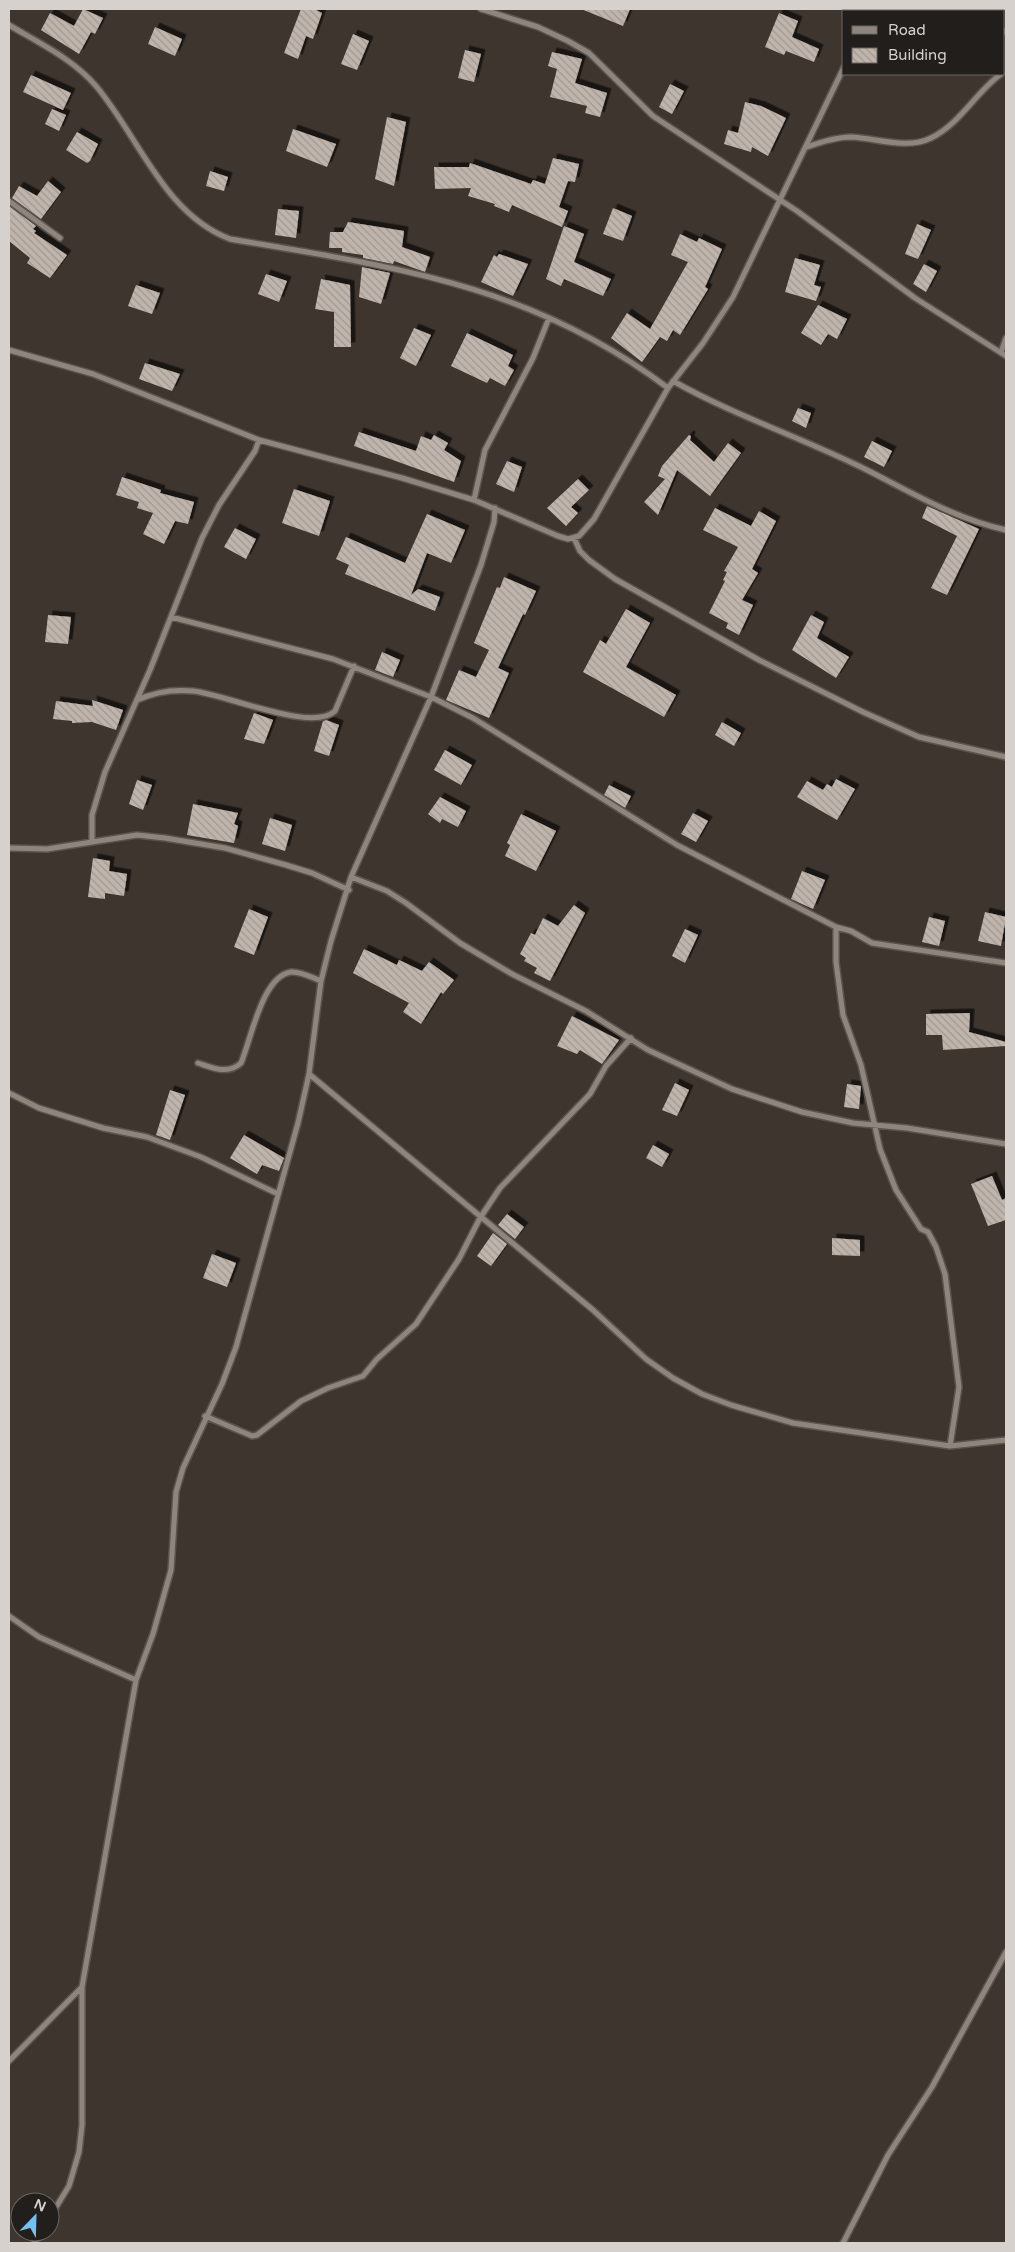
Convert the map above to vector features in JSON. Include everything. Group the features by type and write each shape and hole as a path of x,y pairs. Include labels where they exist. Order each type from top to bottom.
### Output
{"street":[{"path":"482,9 538,27 590,53 652,116 778,198 881,275 1006,356"},
{"path":"9,25 82,71 111,105 150,167 196,221 212,232 230,239 442,279 510,301 592,338 668,388"},
{"path":"9,350 93,374 258,440 402,478 474,500 544,531 574,538 579,536 594,519 668,388 692,358 733,297 778,198 806,148 842,71"},
{"path":"806,148 830,140 851,137 913,143 930,139 946,128 985,87 1000,75"},
{"path":"9,201 60,238"},
{"path":"474,500 485,450 530,365 549,318"},
{"path":"1000,352 1006,338"},
{"path":"673,381 723,407 867,470 958,515 1006,530"},
{"path":"92,841 92,815 97,792 171,617 202,538 219,505 255,452 258,440"},
{"path":"60,2201 69,2186 79,2152 82,2125 82,1987 136,1680 153,1634 171,1570 176,1492 183,1468 205,1416 222,1384 236,1347 298,1123 308,1074 321,981 330,942 349,890 351,877 431,697 481,565 494,522 495,508"},
{"path":"574,538 580,551 589,560 623,584 759,660 863,712 919,737 1006,756"},
{"path":"171,617 354,666 431,697 473,718 677,845 836,927 851,931 872,943 888,947 1006,963"},
{"path":"136,700 153,693 192,691 292,716 321,717 330,715 335,711 354,666"},
{"path":"9,848 47,849 137,835 165,838 225,848 312,873 349,890"},
{"path":"351,877 387,891 473,951 512,974 573,1004 669,1060 767,1102 819,1116 1006,1144"},
{"path":"836,927 836,962 843,1015 861,1065 884,1164 896,1190 921,1229 928,1232 932,1239 945,1274 959,1388 950,1446"},
{"path":"198,1063 224,1070 234,1070 241,1063 268,989 281,976 292,972 321,981"},
{"path":"205,1416 252,1436 266,1430 296,1404 311,1395 363,1376 377,1359 416,1324 459,1259 480,1218 500,1188 590,1094 606,1066 631,1038"},
{"path":"308,1074 593,1310 646,1359 673,1378 702,1394 731,1405 793,1422 950,1446 1006,1440"},
{"path":"9,1093 39,1108 103,1128 147,1137 201,1156 278,1194"},
{"path":"9,1616 39,1637 136,1680"},
{"path":"844,2243 888,2155 932,2087 1006,1952"},
{"path":"9,2061 82,1987"}],"building":[{"path":"83,9 103,18 95,34 91,32 79,54 41,30 50,13 74,26"},
{"path":"301,9 314,9 322,13 313,39 306,36 298,59 284,53"},
{"path":"581,9 630,9 623,26"},
{"path":"779,13 798,21 792,37 819,49 814,62 786,51 784,55 765,47"},
{"path":"155,27 182,39 175,56 148,44"},
{"path":"353,34 369,41 357,70 341,64"},
{"path":"465,50 481,54 474,82 458,78"},
{"path":"552,52 582,59 575,83 607,93 600,117 585,113 587,106 550,97 557,69 548,66"},
{"path":"31,75 71,93 63,110 23,92"},
{"path":"670,84 684,91 672,114 659,107"},
{"path":"745,102 761,106 786,118 768,156 752,147 751,152 724,144 728,130 738,133"},
{"path":"52,109 66,115 59,131 45,124"},
{"path":"387,117 406,122 394,186 375,179"},
{"path":"293,129 336,144 327,167 286,151"},
{"path":"77,132 98,144 90,161 87,163 66,150"},
{"path":"553,158 579,164 575,182 568,181 559,207 568,211 562,227 512,205 509,212 494,206 495,204 468,196 471,188 435,189 434,167 469,167 470,163 531,184 533,180 545,184"},
{"path":"210,171 228,177 224,191 206,186"},
{"path":"48,181 61,192 41,219 12,198 19,186 37,196"},
{"path":"9,206 36,226 33,229 36,231 34,233 67,255 50,278 27,263 30,258 9,241"},
{"path":"613,208 632,216 623,241 603,234"},
{"path":"278,209 299,211 296,238 275,235"},
{"path":"348,222 404,231 402,247 430,257 425,272 394,261 393,264 363,258 363,255 342,252 342,248 329,248 330,232 343,232"},
{"path":"917,224 931,230 918,259 905,254"},
{"path":"564,226 584,234 574,262 611,279 603,296 564,279 561,286 546,279"},
{"path":"680,234 697,242 699,238 722,249 705,287 708,289 680,335 673,330 667,341 660,337 642,362 611,338 627,313 650,329 688,262 671,255"},
{"path":"499,254 528,264 513,296 481,282 494,255 497,257"},
{"path":"795,258 820,265 814,285 821,287 816,301 785,292"},
{"path":"924,264 937,271 926,292 913,284"},
{"path":"362,267 390,273 381,304 359,297"},
{"path":"266,274 287,281 279,302 258,294"},
{"path":"321,279 350,285 351,347 334,347 334,312 315,309"},
{"path":"136,285 160,293 152,314 128,306"},
{"path":"818,305 847,319 837,339 828,334 821,345 801,333"},
{"path":"414,328 431,335 416,366 400,358"},
{"path":"467,333 513,355 508,366 514,370 505,386 490,378 487,383 451,366"},
{"path":"145,363 180,374 172,391 139,379"},
{"path":"798,408 811,413 806,428 792,421"},
{"path":"359,432 416,451 421,436 431,440 434,435 448,443 444,450 461,461 454,482 354,446"},
{"path":"689,435 691,436 690,440 714,462 728,443 741,453 710,496 677,470 658,515 644,502 665,479 658,476 662,466"},
{"path":"872,441 892,451 884,467 864,457"},
{"path":"507,461 522,467 514,492 496,484"},
{"path":"122,477 161,490 160,493 194,502 188,524 175,521 164,544 143,534 153,513 137,508 139,502 116,495"},
{"path":"578,479 589,490 571,507 578,513 566,526 547,508"},
{"path":"294,489 330,501 319,536 282,523"},
{"path":"927,506 979,529 947,595 931,588 957,536 922,518"},
{"path":"715,508 751,526 759,511 776,521 752,569 758,573 742,600 753,605 739,635 726,628 728,623 709,613 725,581 723,580 727,572 724,571 738,547 703,530"},
{"path":"427,514 465,530 451,563 427,553 411,595 418,589 440,597 435,611 345,574 349,565 336,559 346,537 405,563"},
{"path":"235,528 256,539 246,559 224,547"},
{"path":"504,577 536,591 498,668 509,673 489,718 446,700 459,670 476,677 489,650 474,643 497,587 500,588"},
{"path":"626,609 650,623 626,667 676,695 664,717 583,672 600,640 606,644"},
{"path":"48,615 71,617 68,644 45,642"},
{"path":"811,615 824,622 817,638 849,657 836,678 792,650"},
{"path":"382,652 400,660 393,677 375,670"},
{"path":"92,700 123,710 116,730 92,722 72,723 72,721 53,719 56,701 93,706"},
{"path":"254,713 273,720 264,744 244,739"},
{"path":"326,720 339,725 329,756 314,751 323,721"},
{"path":"722,722 741,733 734,746 715,735"},
{"path":"445,750 472,765 461,785 434,770"},
{"path":"836,779 855,789 837,820 797,797 807,781 823,790 827,784 832,787"},
{"path":"137,780 152,785 143,810 129,804"},
{"path":"609,785 631,796 625,808 604,795"},
{"path":"440,797 466,811 458,827 442,819 440,823 428,814"},
{"path":"193,804 238,813 234,824 238,826 234,843 187,835"},
{"path":"693,813 708,821 696,842 681,834"},
{"path":"521,814 556,831 536,871 505,856 510,845 507,843"},
{"path":"270,818 292,825 285,851 262,844"},
{"path":"93,858 110,861 109,871 127,874 124,896 105,893 105,899 88,897"},
{"path":"802,871 825,880 813,909 791,899"},
{"path":"574,905 585,913 550,981 534,973 537,968 524,961 526,958 520,954 531,933 535,935 543,918 558,926"},
{"path":"249,909 268,917 254,955 234,947"},
{"path":"985,912 1006,917 1001,946 978,941"},
{"path":"929,917 945,921 939,946 922,942"},
{"path":"685,929 698,935 685,963 672,956"},
{"path":"364,949 397,965 399,960 422,971 429,962 454,980 443,994 441,992 421,1024 403,1012 409,1003 353,973"},
{"path":"970,1013 969,1032 1006,1042 1006,1046 943,1050 942,1035 926,1035 926,1014"},
{"path":"572,1016 619,1040 602,1064 580,1050 577,1054 557,1046"},
{"path":"675,1083 689,1090 677,1116 662,1110"},
{"path":"847,1084 861,1086 859,1109 844,1107"},
{"path":"170,1090 185,1095 170,1140 156,1135"},
{"path":"244,1135 284,1158 279,1171 262,1165 257,1174 230,1158"},
{"path":"653,1145 669,1154 662,1167 646,1158"},
{"path":"992,1176 1002,1200 1006,1198 1006,1220 988,1226 971,1184"},
{"path":"507,1214 524,1227 515,1239 498,1225"},
{"path":"493,1233 507,1244 491,1266 477,1256"},
{"path":"832,1238 860,1240 860,1256 832,1255"},
{"path":"212,1254 236,1263 227,1287 203,1278"}]}
